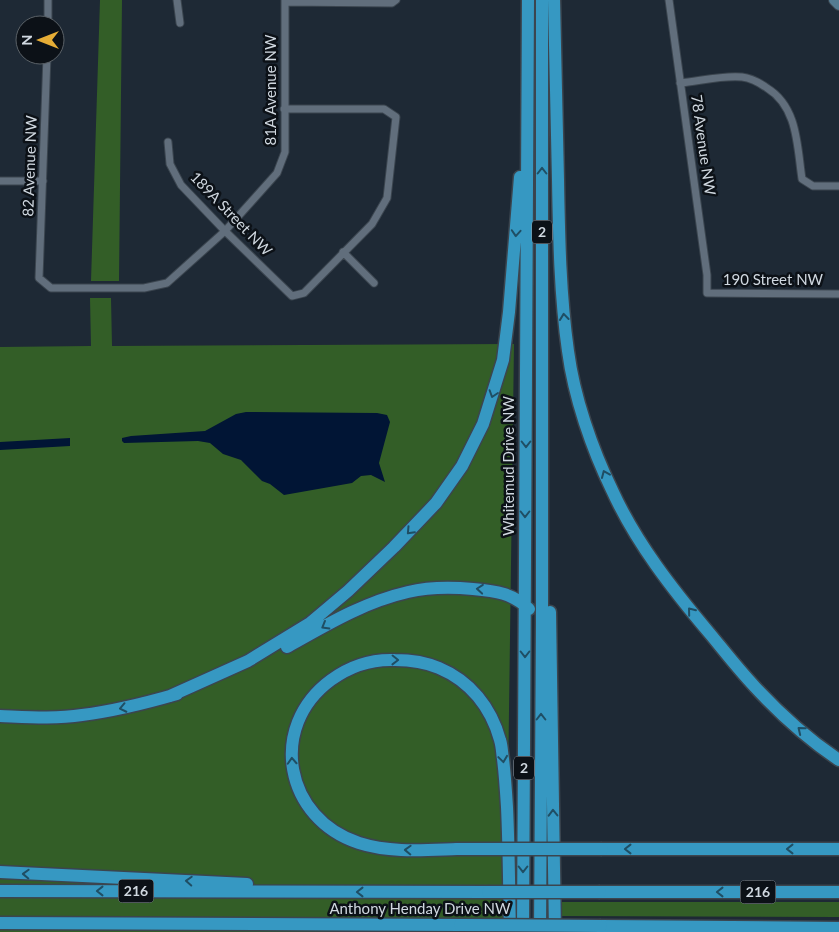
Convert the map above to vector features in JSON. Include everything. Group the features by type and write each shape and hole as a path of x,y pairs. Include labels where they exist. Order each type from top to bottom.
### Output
{"highway":[{"name":"Whitemud Drive NW","path":"523,932 528,0"},
{"name":"2","path":"541,464 542,0"},
{"path":"554,0 559,248 562,300 568,354 583,416 597,456 623,512 666,580 754,686 787,719 839,760"},
{"path":"170,696 248,661 310,623 348,591 394,547 436,503 462,466 483,424 502,360 514,259 528,45"},
{"path":"541,464 542,621"},
{"path":"541,464 549,546 555,932"},
{"path":"0,716 80,716 130,706 214,683 252,667 338,618 374,602 410,591 434,588 459,588 494,591 511,596 525,605 542,621"},
{"name":"2","path":"540,932 542,621"},
{"path":"510,932 508,836 504,769 500,740 492,720 479,697 468,685 451,673 430,664 407,660 371,662 351,668 320,688 302,712 296,728 292,746 292,767 297,786 304,801 314,814 332,830 360,844 388,849 424,850 457,850 602,849 839,848"},
{"path":"0,872 249,884 271,892"},
{"name":"Anthony Henday Drive NW","path":"0,891 839,892"},
{"name":"Anthony Henday Drive NW","path":"0,923 420,925 455,929 601,926 839,928"}],"street":[{"path":"48,0 48,15"},
{"path":"177,0 180,23"},
{"name":"78 Avenue NW","path":"669,0 707,275 707,293"},
{"path":"834,0 839,5"},
{"path":"285,1 394,2"},
{"name":"81A Avenue NW","path":"166,283 225,231 277,173 285,152 285,1"},
{"name":"82 Avenue NW","path":"47,65 40,278 50,288 144,288 166,283"},
{"path":"680,83 730,77 759,82 783,101 791,116 802,178 813,186 839,186"},
{"path":"284,109 384,109 396,117 387,198 372,224 343,252 374,283"},
{"name":"189A Street NW","path":"168,142 170,164 181,185 292,296 304,293 343,252"},
{"path":"0,181 43,181"},
{"name":"190 Street NW","path":"707,293 839,294"}],"green space":[{"path":"100,0 122,0 119,281 91,281"},
{"path":"90,298 111,298 112,346 514,344 506,932 0,932 0,347 91,346"},
{"path":"562,902 839,902 839,917 562,916"}],"water":[{"path":"246,412 377,413 387,415 390,422 379,463 385,482 371,475 361,476 352,483 284,495 270,484 262,481 241,460 223,454 210,443 198,441 124,443 122,441 122,438 131,436 205,431 236,414"},
{"path":"70,438 70,446 0,450 0,442"}]}
